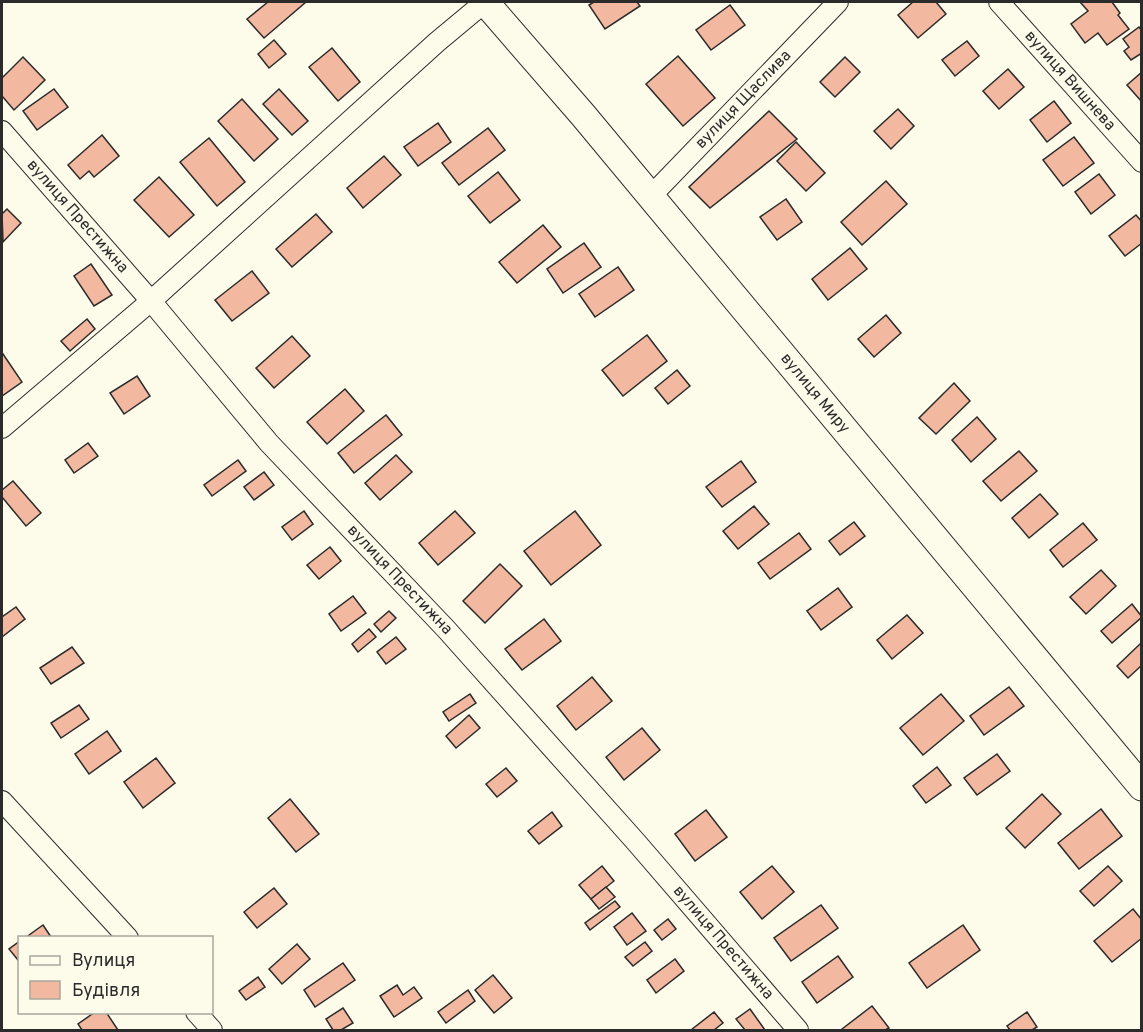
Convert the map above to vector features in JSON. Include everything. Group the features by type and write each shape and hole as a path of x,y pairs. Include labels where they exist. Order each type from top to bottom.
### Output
{"street":[{"name":"вулиця Миру","path":"485,2 1142,787"},
{"path":"2,428 151,301 437,42 485,2"},
{"name":"вулиця Щаслива","path":"650,197 838,2"},
{"name":"вулиця Вишнева","path":"999,2 1142,162"},
{"name":"вулиця Престижна","path":"2,130 151,301 269,443 446,629 636,842 798,1030"},
{"path":"2,801 126,936"},
{"path":"198,1014 212,1030"}],"building":[{"path":"268,2 306,2 264,38 247,19"},
{"path":"594,2 637,2 640,6 605,29 589,5"},
{"path":"913,2 936,2 946,14 918,38 898,15"},
{"path":"1080,2 1112,2 1120,13 1118,15 1129,29 1107,45 1098,33 1085,43 1071,24 1088,11"},
{"path":"730,5 745,25 711,50 696,30"},
{"path":"1139,27 1142,31 1142,53 1131,60 1124,51 1129,47 1123,39"},
{"path":"274,40 286,54 269,68 258,54"},
{"path":"967,41 979,56 955,76 942,60"},
{"path":"332,48 360,82 338,101 309,67"},
{"path":"678,56 715,98 683,126 646,84"},
{"path":"23,57 45,80 14,110 2,96 2,78"},
{"path":"845,57 860,72 835,97 820,82"},
{"path":"1008,69 1024,87 999,109 983,91"},
{"path":"1142,72 1142,102 1127,85"},
{"path":"54,89 68,107 37,130 23,111"},
{"path":"279,89 308,121 292,135 263,104"},
{"path":"242,99 278,139 254,161 218,121"},
{"path":"1054,101 1071,123 1047,142 1030,120"},
{"path":"898,109 914,126 891,149 874,131"},
{"path":"769,111 797,139 710,208 689,187"},
{"path":"438,123 451,142 418,166 404,147"},
{"path":"488,128 505,150 459,185 442,163"},
{"path":"102,135 119,156 94,177 89,171 80,179 68,165"},
{"path":"1074,137 1094,163 1063,186 1043,160"},
{"path":"209,138 245,182 217,206 180,162"},
{"path":"796,142 825,173 806,191 777,161"},
{"path":"384,156 401,175 363,208 347,188"},
{"path":"498,172 520,200 490,223 468,196"},
{"path":"1099,174 1115,195 1091,214 1075,192"},
{"path":"159,177 194,215 169,237 134,200"},
{"path":"886,181 907,204 862,245 841,222"},
{"path":"786,199 802,222 777,240 760,217"},
{"path":"7,209 21,223 3,242 2,214"},
{"path":"316,214 332,232 292,267 276,249"},
{"path":"1136,215 1142,222 1142,243 1125,256 1109,236"},
{"path":"543,225 561,247 517,283 499,262"},
{"path":"584,243 601,267 563,293 547,269"},
{"path":"850,248 867,269 828,300 812,279"},
{"path":"91,264 112,295 94,306 74,276"},
{"path":"618,267 634,290 595,317 579,294"},
{"path":"252,271 269,293 232,321 215,300"},
{"path":"886,315 901,333 874,357 858,339"},
{"path":"87,319 95,329 70,351 61,341"},
{"path":"647,335 667,361 623,396 602,370"},
{"path":"292,336 310,356 274,388 256,368"},
{"path":"3,354 22,382 2,396 2,356"},
{"path":"677,370 690,386 668,404 655,388"},
{"path":"137,376 150,396 124,414 110,393"},
{"path":"954,383 970,401 936,434 919,418"},
{"path":"345,389 364,411 327,444 307,422"},
{"path":"386,415 402,435 354,473 338,453"},
{"path":"977,417 996,439 971,462 952,440"},
{"path":"88,443 98,456 74,473 65,460"},
{"path":"1019,451 1037,471 1001,501 983,481"},
{"path":"396,455 412,472 380,500 365,483"},
{"path":"238,460 246,471 212,496 204,485"},
{"path":"741,461 756,482 722,507 706,487"},
{"path":"264,472 274,485 254,500 244,487"},
{"path":"13,481 41,513 26,526 2,497 2,490"},
{"path":"1040,494 1058,514 1029,538 1012,518"},
{"path":"754,506 769,524 738,549 723,531"},
{"path":"304,511 313,524 292,540 282,527"},
{"path":"455,511 475,533 438,565 419,543"},
{"path":"575,511 601,545 551,585 524,551"},
{"path":"854,522 865,536 840,555 829,541"},
{"path":"1083,523 1097,540 1063,567 1050,550"},
{"path":"799,533 811,549 770,579 758,563"},
{"path":"330,547 341,561 319,579 307,565"},
{"path":"500,564 522,586 485,623 463,601"},
{"path":"1101,570 1116,586 1086,614 1070,597"},
{"path":"838,588 852,607 821,630 807,611"},
{"path":"353,596 366,613 341,631 329,614"},
{"path":"1132,604 1142,617 1112,643 1101,631"},
{"path":"16,607 25,619 2,637 2,617"},
{"path":"389,611 396,618 381,632 374,624"},
{"path":"907,615 923,633 892,659 877,640"},
{"path":"544,619 561,641 522,670 505,649"},
{"path":"369,629 376,637 358,652 352,644"},
{"path":"396,637 406,649 386,664 377,652"},
{"path":"1140,644 1142,646 1142,665 1128,678 1117,666"},
{"path":"72,647 84,663 51,684 40,668"},
{"path":"592,677 612,701 576,730 557,706"},
{"path":"1009,687 1024,706 984,735 970,716"},
{"path":"470,694 476,703 449,721 443,712"},
{"path":"941,694 964,721 923,755 900,728"},
{"path":"79,705 89,719 61,738 51,723"},
{"path":"469,715 480,728 456,748 446,736"},
{"path":"642,728 660,750 624,780 606,757"},
{"path":"107,731 121,751 89,774 75,754"},
{"path":"997,754 1010,771 977,795 964,778"},
{"path":"156,758 175,783 143,808 124,782"},
{"path":"937,767 951,785 926,803 913,786"},
{"path":"506,768 517,781 497,797 486,784"},
{"path":"1042,794 1061,814 1025,848 1006,828"},
{"path":"290,799 319,834 296,852 268,818"},
{"path":"1101,809 1122,836 1079,869 1058,843"},
{"path":"706,810 727,837 695,861 675,834"},
{"path":"552,812 562,826 539,844 528,831"},
{"path":"602,866 614,881 591,899 579,885"},
{"path":"772,866 794,892 762,919 740,892"},
{"path":"1108,866 1122,881 1094,906 1080,891"},
{"path":"606,887 615,897 599,909 591,899"},
{"path":"274,888 287,904 257,928 244,912"},
{"path":"615,901 620,907 590,930 585,923"},
{"path":"821,905 838,928 791,961 774,938"},
{"path":"1133,909 1142,920 1142,938 1112,962 1094,941"},
{"path":"632,913 646,931 627,945 614,927"},
{"path":"668,919 676,929 662,940 654,930"},
{"path":"43,925 50,936 28,936"},
{"path":"963,925 980,950 927,988 909,963"},
{"path":"18,942 18,960 9,949"},
{"path":"645,942 652,951 633,966 625,957"},
{"path":"297,944 310,959 282,984 269,969"},
{"path":"838,956 853,977 817,1003 802,982"},
{"path":"675,959 684,971 656,993 647,980"},
{"path":"343,963 355,980 315,1007 304,990"},
{"path":"493,975 512,998 494,1013 475,990"},
{"path":"258,977 265,987 246,1000 239,991"},
{"path":"397,985 403,995 414,987 422,998 394,1017 380,996"},
{"path":"468,990 475,1001 446,1023 438,1012"},
{"path":"872,1006 889,1028 885,1030 842,1029"},
{"path":"343,1008 353,1023 341,1030 333,1030 326,1019"},
{"path":"750,1009 765,1030 745,1030 736,1019"},
{"path":"714,1012 723,1023 714,1030 691,1030"},
{"path":"1027,1012 1037,1027 1032,1030 1010,1030 1007,1026"},
{"path":"92,1014 107,1014 118,1030 82,1030 78,1024"}]}
